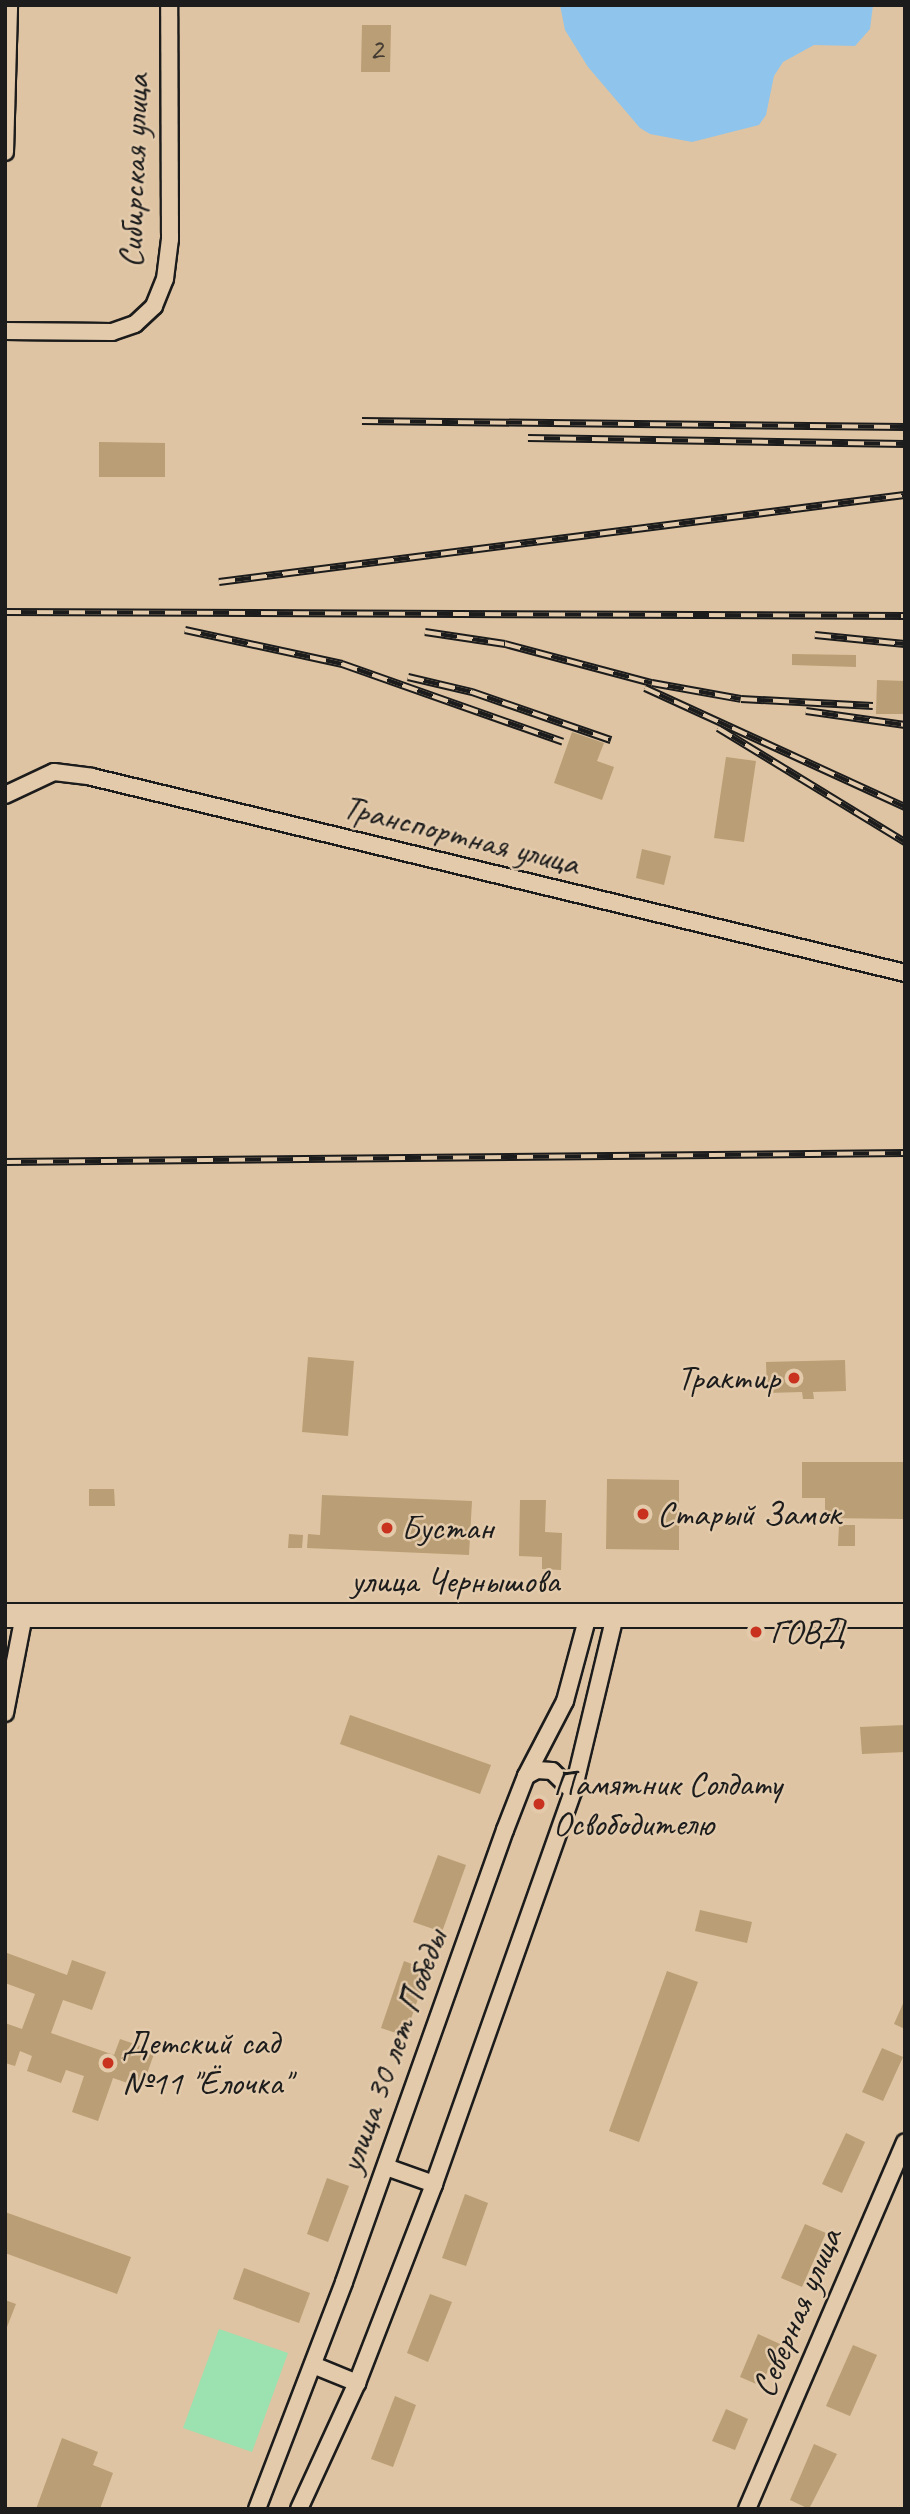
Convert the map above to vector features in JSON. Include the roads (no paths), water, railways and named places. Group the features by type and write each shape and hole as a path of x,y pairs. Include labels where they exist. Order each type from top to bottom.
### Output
{"main road":[{"name":"улица Чернышова","path":"15,1615 905,1615"}],"street":[{"path":"5,152 9,5"},
{"name":"Сибирская улица","path":"5,331 112,332 135,324 154,306 165,279 170,239 169,5"},
{"name":"Транспортная улица","path":"5,794 54,772 92,777 905,973"},
{"path":"5,1713 15,1615"},
{"name":"улица 30 лет Победы","path":"257,2509 386,2167 526,1776 565,1701 588,1616"},
{"path":"302,2503 357,2383 434,2184 573,1791 615,1616"},
{"path":"526,1776 537,1770 552,1771 573,1791"},
{"name":"Северная улица","path":"747,2509 905,2143"},
{"path":"386,2167 434,2184"},
{"path":"313,2365 357,2383"}],"water":[{"path":"560,5 873,5 870,29 855,46 814,45 783,62 774,76 766,115 759,125 692,142 650,134 640,128 588,67 565,30"}],"railway":[{"path":"362,421 905,427"},
{"path":"528,438 905,444"},
{"path":"219,582 905,495"},
{"path":"5,612 905,616"},
{"path":"185,630 342,664 563,742"},
{"path":"425,632 505,644 652,683 741,699 873,706"},
{"path":"815,635 905,644"},
{"path":"408,677 472,692 611,740"},
{"path":"645,688 905,807"},
{"path":"806,711 905,725"},
{"path":"718,728 905,842"},
{"path":"5,1162 905,1153"}],"place":[{"name":"Трактир","path":"794,1378"},
{"name":"Старый Замок","path":"643,1514"},
{"name":"Бустан","path":"387,1528"},
{"name":"ГОВД","path":"756,1632"},
{"name":"Памятник Солдату Освободителю","path":"539,1804"},
{"name":"Детский сад №11 \"Ёлочка\"","path":"108,2063"}]}
